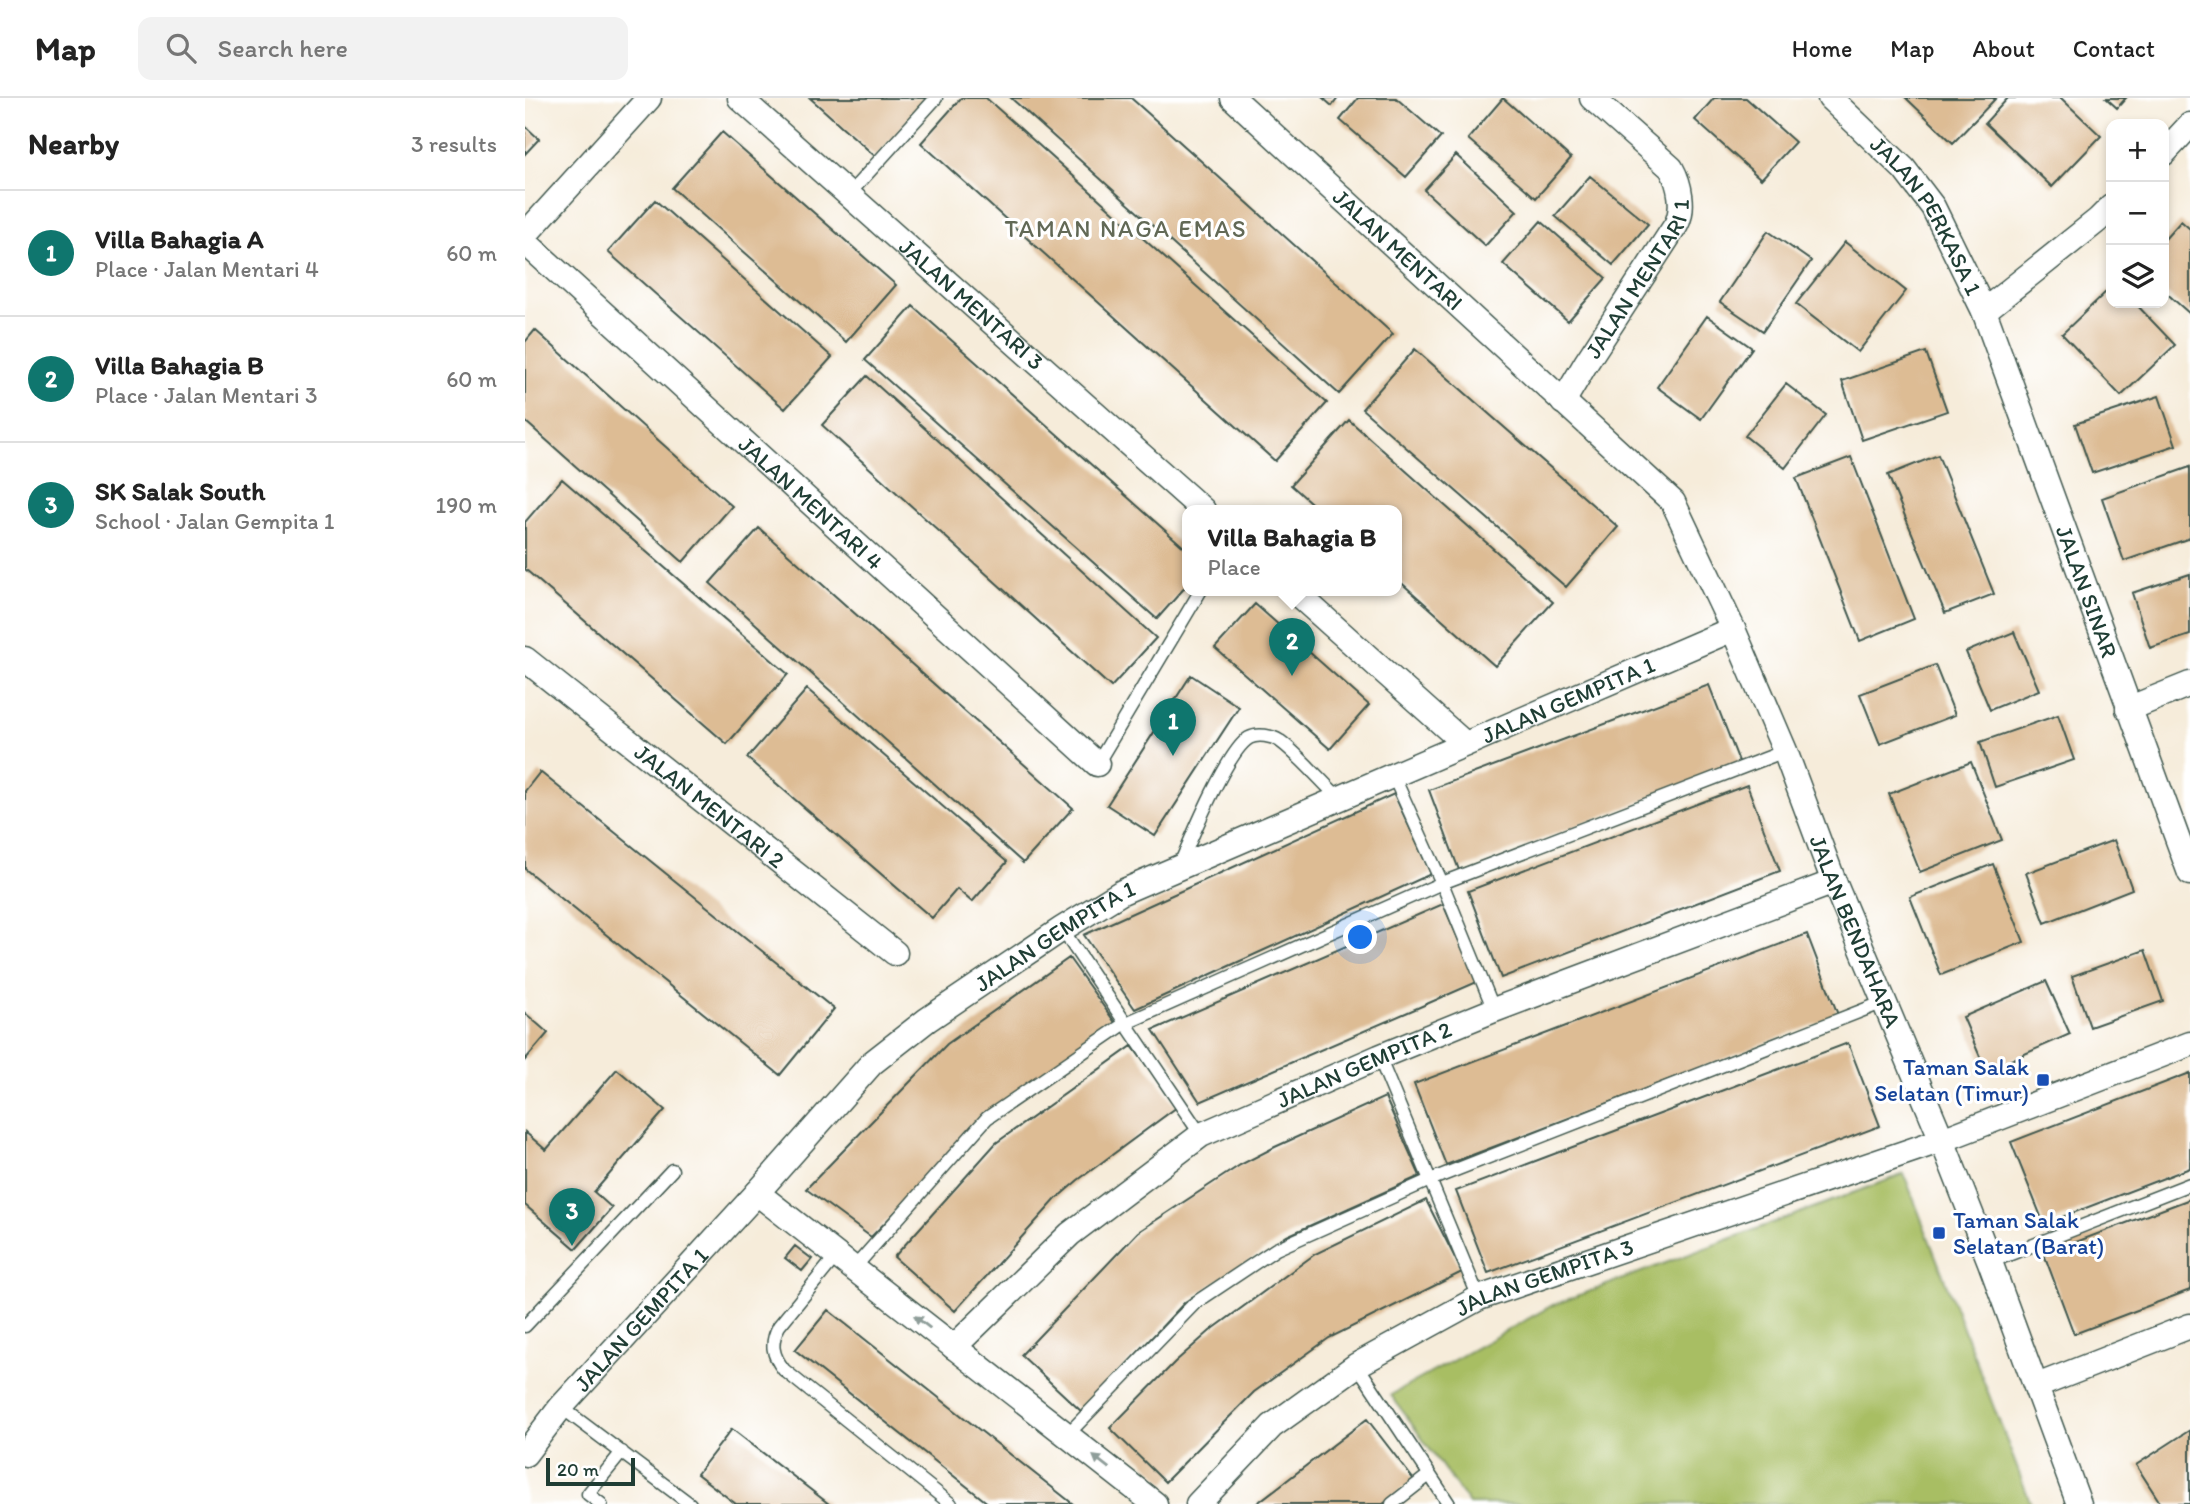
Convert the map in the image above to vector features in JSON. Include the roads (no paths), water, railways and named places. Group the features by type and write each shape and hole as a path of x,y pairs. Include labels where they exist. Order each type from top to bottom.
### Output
{"street":[{"path":"525,235 649,98"},
{"name":"JALAN MENTARI","path":"1233,98 1563,402"},
{"name":"JALAN MENTARI 1","path":"1563,402 1676,225 1681,210 1671,168 1592,98"},
{"name":"JALAN PERKASA 1","path":"1830,98 1904,169 1933,207 1984,311"},
{"name":"JALAN MENTARI 3","path":"750,101 848,195 1196,505"},
{"path":"2169,148 2190,125"},
{"path":"1984,311 2106,212"},
{"name":"JALAN MENTARI 4","path":"525,242 1097,764"},
{"name":"JALAN SINAR","path":"1984,311 2190,873"},
{"name":"JALAN BENDAHARA","path":"1563,402 1673,502 1733,628 1785,751 1834,882 1942,1140 2037,1386 2079,1504"},
{"path":"1300,596 1465,744"},
{"name":"JALAN GEMPITA 1","path":"525,1454 561,1407 872,1063 927,1020 1122,892 1733,628"},
{"name":"JALAN MENTARI 2","path":"525,659 895,953"},
{"path":"2128,709 2190,684"},
{"name":"JALAN GEMPITA 2","path":"954,1347 1070,1234 1201,1135 1494,1010 1834,882"},
{"name":"JALAN GEMPITA 3","path":"1198,1504 1272,1426 1357,1364 1479,1298 1942,1140 2190,1044"},
{"path":"757,1193 1150,1503"},
{"path":"2037,1386 2190,1326"}],"lane":[{"path":"848,195 936,98"},
{"path":"1097,764 1197,596"},
{"path":"1179,867 1205,805 1235,754 1249,738 1263,735 1279,741 1339,798"},
{"path":"951,1504 784,1370 776,1361 773,1337 779,1326 987,1118 1124,1024 1442,883 1785,751"},
{"path":"1393,775 1442,883 1494,1010"},
{"path":"1062,929 1201,1135"},
{"path":"1067,1435 1195,1303 1276,1249 1430,1180 1884,1002"},
{"path":"1379,1057 1479,1298"},
{"path":"525,1326 672,1170"},
{"path":"1990,1262 2190,1184"},
{"path":"1357,1364 1449,1504"},
{"path":"561,1407 690,1504"},
{"path":"601,1504 588,1494 622,1452"},
{"path":"1392,1504 1429,1475"}],"place":[{"name":"Villa Bahagia B","path":"1292,676"},
{"name":"Villa Bahagia A","path":"1173,756"},
{"name":"Taman Salak Selatan (Timur)","path":"2043,1080"},
{"name":"Taman Salak Selatan (Barat)","path":"1939,1233"},
{"name":"SK Salak South","path":"572,1246"}],"district":[{"name":"TAMAN NAGA EMAS","path":"1126,229"}]}
